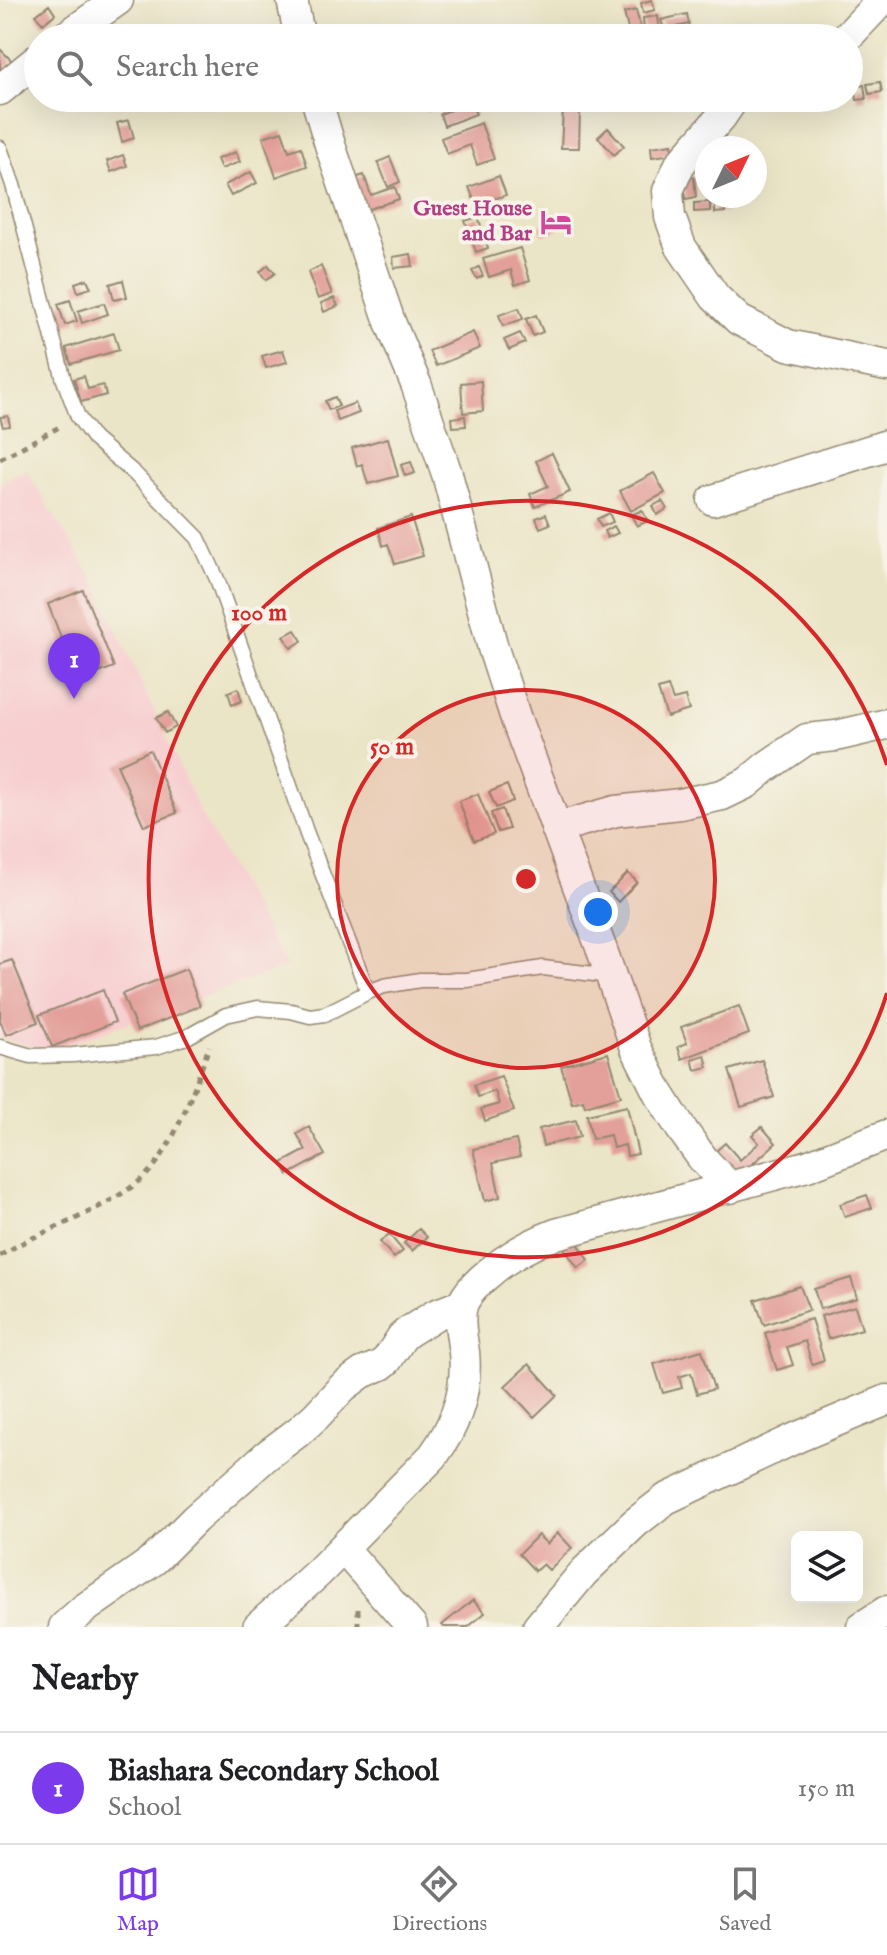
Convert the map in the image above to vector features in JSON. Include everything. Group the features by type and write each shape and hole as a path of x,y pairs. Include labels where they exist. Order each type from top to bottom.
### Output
{"street":[{"path":"84,24 118,0"},
{"path":"292,0 297,24"},
{"path":"859,24 882,0"},
{"path":"0,90 24,70"},
{"path":"320,112 390,322 416,384 447,474 493,648 516,719 636,1048 680,1127 703,1159 730,1188"},
{"path":"724,112 680,164 668,191 670,217 681,247 715,297 739,320 788,345 887,366"},
{"path":"713,500 887,445"},
{"path":"556,828 616,811 680,804 722,795 747,783 807,739 887,724"},
{"path":"258,1627 343,1548 447,1438 459,1409 464,1383 461,1305 470,1290 500,1262 528,1244 556,1234 807,1166 887,1135"},
{"path":"64,1627 84,1609 154,1560 195,1519 316,1416 343,1387 387,1360 408,1332 435,1315 461,1305"},
{"path":"538,1627 584,1572 635,1523 666,1499 798,1437 887,1400"},
{"path":"343,1548 412,1627"},
{"path":"862,1627 887,1611"}],"lane":[{"path":"0,148 13,185 64,380 78,417 94,439 134,473 198,538 217,579 307,834 368,992"},
{"path":"0,1047 31,1056 156,1047 187,1037 226,1015 258,1008 310,1016 325,1014 384,986 420,980 467,980 543,968 612,976"}],"path":[{"path":"0,459 78,417"},
{"path":"0,1256 125,1192 148,1174 159,1161 183,1113 220,1019"}],"shaded area":[{"path":"26,470 94,580 203,818 287,967 49,1051 0,1038 0,483"}],"building":[{"path":"652,0 655,10 643,13 641,3"},
{"path":"49,5 55,14 43,24 36,15"},
{"path":"636,10 640,24 627,24 624,13"},
{"path":"687,14 689,24 662,24 661,20"},
{"path":"658,16 659,24 644,24 643,18"},
{"path":"0,49 12,61 0,73"},
{"path":"880,82 882,92 869,94 867,84"},
{"path":"475,112 476,114 444,126 440,114"},
{"path":"563,112 580,112 579,148 561,148"},
{"path":"129,120 134,138 122,142 117,123"},
{"path":"481,123 494,159 477,165 470,145 447,154 441,138"},
{"path":"608,128 624,146 614,155 598,137"},
{"path":"282,131 289,151 301,147 307,166 276,177 263,137"},
{"path":"672,144 673,154 652,157 651,147"},
{"path":"236,152 240,162 221,169 217,159"},
{"path":"123,155 127,166 111,172 107,161"},
{"path":"390,157 400,182 388,187 378,162"},
{"path":"251,172 257,183 231,196 225,185"},
{"path":"364,175 371,195 395,187 399,199 363,211 352,179"},
{"path":"499,176 506,195 476,205 469,187"},
{"path":"694,177 695,197 686,199 683,178"},
{"path":"694,203 695,208 710,208 710,211 694,212"},
{"path":"715,208 725,208 725,212 715,213"},
{"path":"478,217 488,248 476,252 465,221"},
{"path":"556,220 559,229 543,235 540,226"},
{"path":"520,248 530,280 515,285 511,270 489,277 483,259"},
{"path":"411,254 413,266 394,268 393,257"},
{"path":"268,265 275,273 266,280 260,272"},
{"path":"321,266 332,294 318,299 308,272"},
{"path":"479,267 483,276 477,279 472,271"},
{"path":"87,279 91,288 78,292 75,283"},
{"path":"123,280 127,297 114,300 110,284"},
{"path":"334,298 338,306 324,312 321,303"},
{"path":"70,300 77,321 65,325 58,304"},
{"path":"104,303 108,314 82,323 78,311"},
{"path":"519,308 523,319 503,326 499,315"},
{"path":"536,315 543,332 533,336 526,319"},
{"path":"473,332 480,348 436,366 429,351"},
{"path":"114,333 119,350 71,364 66,348"},
{"path":"520,333 525,343 509,350 504,340"},
{"path":"283,350 287,362 266,368 262,356"},
{"path":"84,376 88,389 103,385 106,395 81,402 74,379"},
{"path":"481,381 483,411 463,413 461,383"},
{"path":"335,397 339,406 329,410 325,401"},
{"path":"355,403 359,413 338,421 334,411"},
{"path":"8,416 10,426 3,427 0,417"},
{"path":"465,416 466,426 453,427 452,418"},
{"path":"388,438 398,476 368,484 362,464 357,466 352,448"},
{"path":"552,453 570,492 535,507 530,494 548,486 536,461"},
{"path":"411,462 415,473 405,476 401,465"},
{"path":"654,473 665,493 631,511 620,491"},
{"path":"662,501 667,509 657,515 653,506"},
{"path":"642,510 648,521 637,526 631,515"},
{"path":"609,513 613,522 601,527 597,519"},
{"path":"546,514 550,524 540,528 536,518"},
{"path":"411,517 423,556 395,564 388,544 383,546 378,528"},
{"path":"614,526 618,533 607,538 604,531"},
{"path":"83,590 114,667 78,681 48,604"},
{"path":"295,630 302,641 291,648 284,636"},
{"path":"668,687 673,700 685,697 689,710 667,717 658,690"},
{"path":"238,688 242,701 232,705 228,692"},
{"path":"168,712 176,727 165,733 156,718"},
{"path":"150,750 177,813 144,826 117,765"},
{"path":"507,785 513,801 496,808 489,792"},
{"path":"478,794 494,834 474,841 459,801"},
{"path":"502,809 509,829 498,832 491,813"},
{"path":"628,873 637,882 618,902 609,892"},
{"path":"12,960 38,1022 6,1035 0,1020 0,964"},
{"path":"186,969 200,1006 137,1031 122,994"},
{"path":"103,990 115,1022 52,1047 39,1015"},
{"path":"739,1006 749,1034 682,1059 678,1047 687,1043 681,1027"},
{"path":"608,1053 621,1096 585,1106 583,1100 572,1103 561,1066"},
{"path":"705,1055 708,1067 695,1070 692,1059"},
{"path":"762,1060 774,1097 741,1107 729,1070"},
{"path":"501,1076 514,1111 485,1121 481,1109 499,1104 495,1091 478,1097 474,1085"},
{"path":"627,1106 638,1154 627,1156 625,1145 613,1148 610,1135 592,1139 587,1115"},
{"path":"576,1120 580,1137 543,1146 539,1129"},
{"path":"309,1127 325,1155 288,1175 282,1163 306,1150 297,1134"},
{"path":"762,1127 776,1143 738,1177 715,1152 725,1143 740,1160 759,1143 752,1135"},
{"path":"516,1140 520,1157 493,1163 500,1197 485,1201 473,1149"},
{"path":"867,1195 872,1208 845,1217 840,1204"},
{"path":"419,1229 427,1237 412,1251 404,1243"},
{"path":"389,1234 403,1251 394,1258 380,1242"},
{"path":"573,1236 589,1260 578,1268 561,1244"},
{"path":"851,1278 857,1298 820,1309 814,1289"},
{"path":"800,1286 809,1310 764,1325 755,1300"},
{"path":"855,1306 862,1329 828,1339 821,1316"},
{"path":"811,1319 824,1360 812,1364 805,1341 787,1347 793,1365 777,1370 765,1333"},
{"path":"702,1350 714,1389 697,1394 691,1373 679,1377 682,1388 663,1393 654,1364"},
{"path":"529,1364 557,1395 534,1417 505,1386"},
{"path":"558,1533 572,1548 549,1570 543,1564 535,1571 519,1554 538,1535 547,1544"},
{"path":"473,1600 485,1613 468,1627 442,1625"}],"place":[{"name":"Guest House and Bar","path":"556,222"},
{"name":"Biashara Secondary School","path":"74,699"}]}
